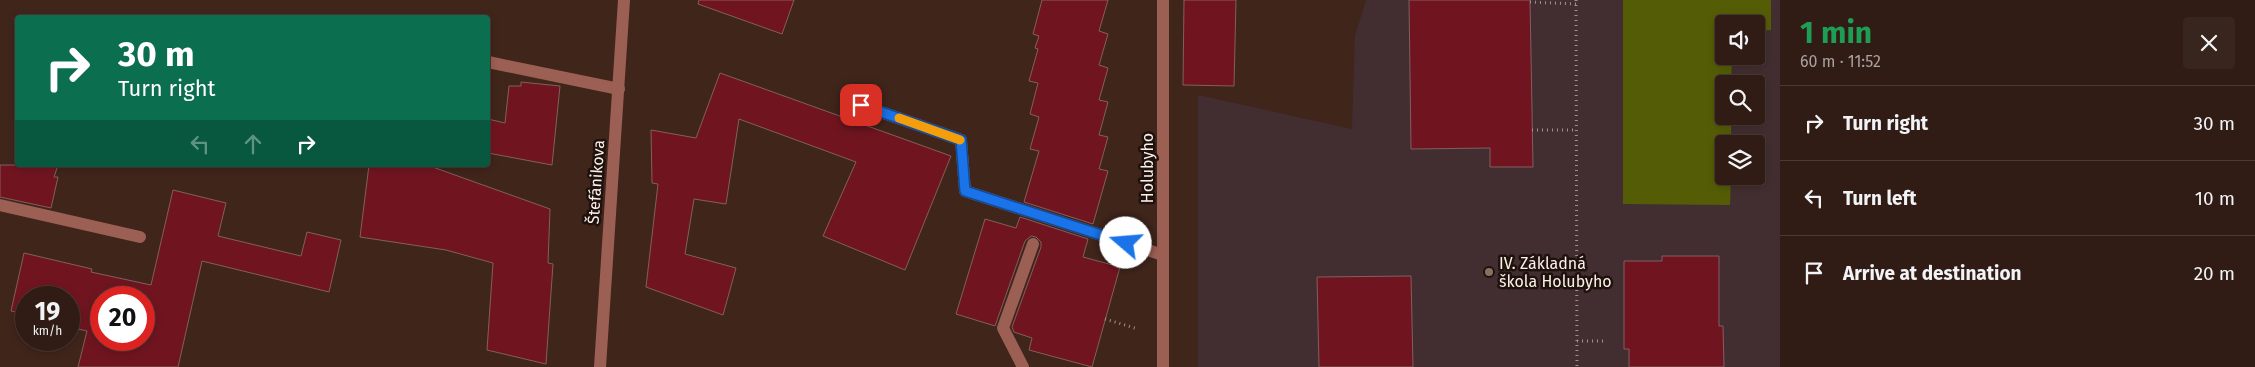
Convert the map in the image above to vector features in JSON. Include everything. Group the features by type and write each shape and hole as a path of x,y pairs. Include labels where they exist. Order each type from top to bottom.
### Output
{"street":[{"name":"Štefánikova","path":"600,367 624,0"},
{"name":"Holubyho","path":"1162,367 1164,0"},
{"path":"490,62 619,89"},
{"path":"861,105 961,140 965,191 1163,255"},
{"path":"0,205 140,237"},
{"path":"1022,367 1003,328 1033,244"}],"path":[{"path":"1530,2 1576,2 1577,367"},
{"path":"1532,130 1576,130"},
{"path":"1105,320 1144,330"},
{"path":"1577,341 1604,341"}],"shaded area":[{"name":"IV. Základná škola Holubyho","path":"1366,0 1780,0 1780,367 1198,367 1198,95 1352,129 1355,36"}],"green space":[{"path":"1623,0 1771,0 1771,30 1765,30 1765,15 1715,15 1715,65 1732,65 1731,75 1715,75 1715,125 1731,125 1731,135 1715,135 1715,185 1731,185 1730,205 1623,204"}],"building":[{"path":"699,0 794,0 782,34 698,4"},
{"path":"1042,0 1108,0 1099,31 1108,34 1099,65 1108,68 1099,100 1108,102 1099,135 1108,137 1099,169 1108,171 1093,224 1024,202 1039,151 1030,149 1039,117 1030,114 1038,83 1029,81 1038,49 1035,48 1039,36 1033,34"},
{"path":"1184,0 1236,0 1234,86 1183,85"},
{"path":"1409,0 1530,0 1533,167 1490,167 1490,148 1411,149"},
{"path":"720,73 951,156 905,270 823,236 856,162 739,119 726,204 694,199 685,254 736,268 723,315 646,287 658,184 652,183 651,130 696,138"},
{"path":"521,82 560,86 552,165 490,153 490,119 505,123 509,86 521,86"},
{"path":"0,165 57,167 54,177 58,177 51,208 0,197"},
{"path":"369,167 433,167 550,209 548,263 553,264 546,364 487,350 493,263 446,250 360,237"},
{"path":"173,190 226,203 218,236 301,256 307,232 341,240 329,292 202,261 178,367 78,367 87,331 80,329 80,286 17,286 24,253 92,269 91,272 151,285"},
{"path":"1020,217 1088,239 1083,257 1120,267 1092,367 1029,350 1032,338 1014,332 1012,327 1041,247 1041,242 1036,237 1031,236 1025,241 995,326 956,314 985,219 1016,228"},
{"path":"1662,256 1719,256 1719,326 1723,326 1724,367 1629,367 1629,349 1624,349 1624,261 1662,261"},
{"path":"1411,276 1413,367 1319,367 1317,277"},
{"path":"15,293 15,312 11,311"}],"slow traffic":[{"path":"899,118 960,140"}],"place":[{"name":"IV. Základná škola Holubyho","path":"1489,272"}],"route":[{"path":"861,105 961,140 965,191 1126,243"}]}
